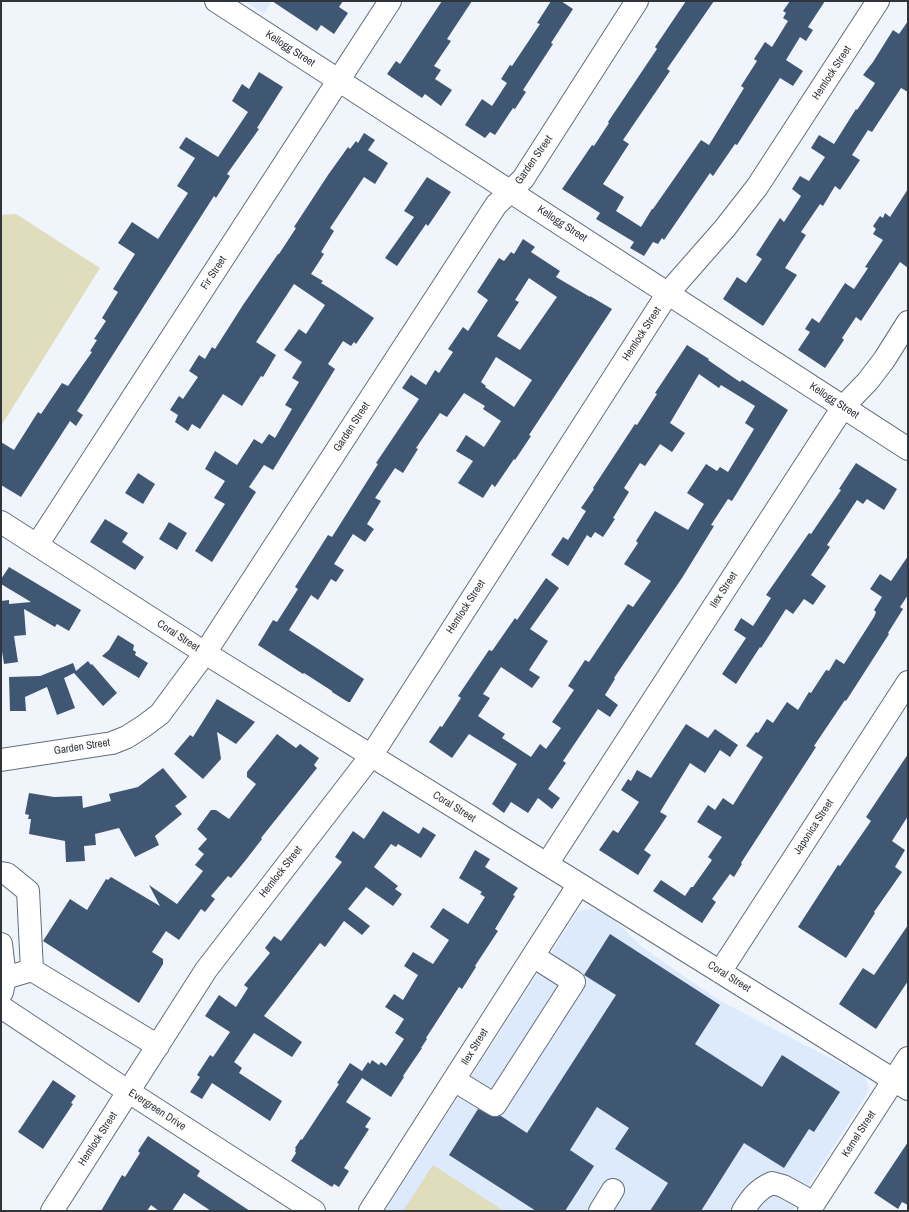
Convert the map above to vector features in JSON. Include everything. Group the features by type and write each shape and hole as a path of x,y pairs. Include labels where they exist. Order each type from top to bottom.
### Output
{"street":[{"name":"Kellogg Street","path":"216,1 908,449"},
{"name":"Fir Street","path":"37,545 390,1"},
{"name":"Garden Street","path":"1,760 112,743 127,737 160,714 205,653 496,205 523,178 637,1"},
{"name":"Hemlock Street","path":"52,1211 206,970 370,756 668,293 726,228 757,187 878,1"},
{"name":"Ilex Street","path":"547,864 843,407 884,360 908,322"},
{"name":"Coral Street","path":"1,522 205,653 901,1084"},
{"name":"Japonica Street","path":"720,972 908,682"},
{"path":"1,873 7,874 28,891 32,970"},
{"name":"Ilex Street","path":"370,1211 579,884"},
{"path":"1,944 3,987 32,970"},
{"path":"454,1080 495,1105 574,982 533,956"},
{"path":"32,970 158,1046"},
{"name":"Evergreen Drive","path":"1,1007 308,1209"},
{"name":"Kernel Street","path":"812,1207 901,1084 908,1058"},
{"path":"743,1211 755,1194 764,1186 772,1183 783,1186 812,1207"},
{"path":"600,1211 613,1190"}],"shaded area":[{"path":"244,1 272,1 264,14"},
{"path":"16,214 100,268 1,426 1,215"},
{"path":"587,909 598,910 613,919 642,947 720,1001 865,1076 869,1088 866,1096 792,1211 385,1211 577,912"},
{"path":"433,1165 504,1211 403,1211"}],"building":[{"path":"272,1 343,1 339,7 348,13 334,34 321,25 317,31"},
{"path":"442,1 472,1 447,39 451,41 434,66 441,70 435,79 452,90 441,106 425,94 422,98 387,74 396,61 400,64"},
{"path":"551,1 561,1 573,9 551,43 553,44 523,90 526,92 515,109 513,108 495,135 490,132 485,138 465,125 482,99 492,106 507,83 501,79 510,65 512,66 540,24 537,23"},
{"path":"686,1 714,1 667,69 670,71 623,140 629,144 603,184 624,197 616,211 641,227 701,140 709,145 744,88 741,86 757,61 754,59 765,42 772,47 788,21 783,18 786,13 783,11 790,1 825,1 808,27 813,30 806,41 800,37 786,60 803,71 793,86 780,78 737,145 735,144 713,176 710,173 664,240 662,238 658,244 653,242 644,256 630,248 634,242 596,219 600,213 562,189 592,145 594,146 609,123 608,122 657,49 655,47"},
{"path":"908,21 908,92 901,88 872,132 868,130 852,155 860,160 840,190 835,186 823,206 820,204 801,232 806,235 785,268 797,275 763,326 723,299 737,277 746,283 762,259 756,255 780,218 784,222 801,196 792,189 800,176 809,181 825,157 811,148 819,135 834,144 856,109 857,110 875,83 863,75 893,30 899,34"},
{"path":"259,72 283,87 257,128 259,129 227,174 230,176 216,198 214,196 77,411 83,415 76,426 70,421 21,497 1,485 1,442 14,450 38,412 41,414 62,383 68,386 92,352 90,351 97,340 94,339 106,321 102,318 118,292 113,289 135,254 118,243 132,222 158,239 188,193 177,186 195,158 179,148 186,137 218,157 248,112 232,101 242,84 249,89"},
{"path":"364,133 375,140 368,150 388,163 375,184 364,177 330,228 334,231 321,252 324,254 311,274 323,281 321,283 374,318 356,344 354,342 351,346 343,341 328,364 335,369 273,470 264,465 249,487 256,492 212,562 195,551 225,504 214,498 225,481 205,469 215,451 237,465 254,439 262,444 269,434 275,438 292,409 285,405 299,382 292,378 302,362 284,350 299,329 306,334 325,305 294,284 256,342 276,355 263,377 261,376 242,406 223,394 200,429 192,424 188,431 175,422 178,415 170,410 179,396 183,399 198,377 189,371 199,355 205,359 212,347 215,349 243,305 296,228 294,227 328,175 348,147 350,149 356,141 358,143"},
{"path":"427,177 451,192 428,226 426,224 397,266 385,258 414,217 404,211"},
{"path":"908,189 908,268 900,262 861,321 856,317 842,338 844,340 825,368 798,350 810,332 805,329 812,318 819,323 845,283 854,289 868,268 865,267 883,240 873,234 876,229 873,226 880,216 883,218 885,213 890,217"},
{"path":"523,239 535,247 531,252 560,271 556,277 612,309 529,435 531,436 515,460 514,459 495,487 492,484 483,498 458,483 473,461 456,451 466,435 484,447 501,421 483,409 485,406 464,393 447,417 440,413 416,448 418,449 403,473 395,468 375,498 381,501 367,524 374,529 365,542 353,534 334,564 344,570 336,582 331,579 318,600 311,595 289,630 364,679 350,702 348,702 258,645 273,620 277,622 298,589 295,587 328,535 332,537 378,464 376,463 419,399 402,388 411,375 426,385 435,370 439,373 453,352 448,349 463,327 468,331 488,300 477,292 499,258 504,261 511,252 514,254","holes":["529,278 557,297 520,350 497,336 519,302 515,300","496,357 532,380 514,407 485,387 486,386 481,382"]},
{"path":"687,345 740,382 742,380 788,410 732,501 728,499 711,525 714,526 682,578 614,678 615,679 605,695 618,705 610,717 598,709 563,761 566,763 548,789 560,798 552,809 538,798 528,813 511,802 504,813 492,804 517,764 469,734 452,758 429,742 440,726 442,727 461,698 458,696 489,650 492,651 515,618 517,620 546,578 559,588 530,629 548,641 529,670 540,677 532,688 501,667 483,694 490,698 478,716 505,734 502,738 531,757 540,744 546,749 561,728 552,722 574,690 568,686 585,660 589,662 628,604 633,607 651,581 624,564 638,543 636,541 655,511 688,530 704,504 687,493 706,464 717,471 720,467 728,472 754,429 745,423 755,406 721,385 719,388 699,374 670,423 685,433 672,452 660,444 645,466 640,463 624,488 629,492 613,518 615,519 603,537 595,532 591,538 587,535 568,566 551,555 563,537 568,540 586,511 581,508 594,489 593,488 635,424 637,425 657,394 655,393"},
{"path":"856,463 897,489 884,510 867,499 863,504 857,500 827,545 830,547 811,575 826,586 813,605 804,599 793,614 786,609 736,684 722,674 746,638 734,630 741,618 753,626 771,598 766,595 841,490 839,489"},
{"path":"138,473 155,484 143,504 125,493"},
{"path":"105,519 128,533 122,542 144,557 135,570 90,542"},
{"path":"169,522 187,533 177,550 159,539"},
{"path":"908,556 908,595 900,607 903,609 888,633 889,634 846,701 845,700 814,746 816,747 741,863 742,864 734,877 730,874 712,899 716,902 702,923 653,891 661,880 685,896 691,887 693,887 712,860 708,857 722,837 697,822 708,805 715,810 723,798 733,805 763,757 746,746 756,732 758,733 767,719 773,723 787,702 798,710 809,692 811,693 826,670 829,671 836,659 844,664 874,617 876,612 874,610 882,597 870,589 880,574 891,581"},
{"path":"9,567 81,610 69,631 57,624 55,627 24,609 26,635 14,636 18,662 4,664 1,645 1,601 9,600 9,604 31,602 1,584 1,579"},
{"path":"118,635 134,645 133,650 136,652 135,655 148,663 139,678 102,656 109,650"},
{"path":"88,661 117,693 103,706 74,673 64,678 75,708 57,715 47,687 25,697 26,711 10,711 9,677 40,676 73,663 76,671"},
{"path":"217,699 255,722 236,744 217,732 221,759 203,779 174,754 190,735 193,737"},
{"path":"686,724 708,738 715,729 738,745 730,757 720,750 705,773 690,763 660,812 667,816 644,850 651,855 638,875 599,850 613,830 618,833 639,802 621,790 628,779 631,781 637,770 651,778"},
{"path":"277,734 296,748 300,744 319,758 314,765 317,768 231,878 228,876 211,896 215,899 205,912 201,909 179,940 166,931 152,952 163,959 163,964 139,1003 43,941 70,899 87,910 106,879 108,880 111,877 160,906 149,885 177,904 203,871 195,865 204,854 198,849 207,839 197,829 211,810 216,810 229,819 256,784 247,777 247,772"},
{"path":"908,754 908,816 892,841 905,850 895,867 902,872 874,912 875,913 846,958 798,927 838,865 840,866 871,821 866,817"},
{"path":"163,768 187,797 175,806 182,814 155,836 159,845 135,857 119,828 95,834 96,845 84,846 85,861 66,862 65,841 29,834 31,819 28,819 29,815 25,814 29,793 54,797 82,796 83,808 111,801 109,794 138,787"},
{"path":"383,811 419,834 423,827 436,835 421,858 398,844 396,847 391,844 374,867 398,886 395,889 402,894 393,906 366,887 348,909 370,926 362,935 344,921 325,947 320,943 264,1016 302,1042 292,1057 254,1033 234,1062 242,1068 239,1073 282,1101 270,1121 212,1083 202,1099 190,1092 200,1077 197,1075 210,1055 213,1057 230,1032 205,1016 219,995 236,1007 248,988 244,985 270,953 265,948 274,936 281,941 342,862 335,857 353,831 364,839"},
{"path":"475,850 490,859 485,867 518,888 513,895 515,896 495,929 498,931 475,966 476,967 462,989 459,987 426,1038 427,1039 422,1048 391,1097 362,1078 346,1102 371,1118 365,1127 369,1129 344,1168 349,1171 339,1187 334,1184 332,1187 291,1161 296,1153 295,1148 301,1139 302,1140 339,1084 337,1083 350,1063 362,1071 368,1062 370,1064 372,1060 379,1065 381,1062 386,1066 404,1039 395,1033 404,1019 385,1007 394,994 403,1000 418,975 404,966 413,952 433,964 449,940 430,927 443,908 468,924 485,897 480,894 482,892 459,878"},
{"path":"908,925 908,981 876,1029 839,1004 863,968 874,975"},
{"path":"610,934 720,1005 695,1044 762,1087 782,1055 840,1092 814,1132 809,1129 784,1168 744,1143 701,1211 650,1211 668,1183 615,1149 629,1128 597,1107 570,1150 594,1166 565,1211 536,1211 449,1155 478,1109 494,1117 501,1116 527,1133 616,995 584,975"},
{"path":"53,1080 76,1096 71,1103 73,1104 43,1149 18,1132"},
{"path":"148,1136 200,1171 197,1176 250,1211 211,1211 184,1193 172,1211 159,1211 151,1205 147,1211 101,1211 122,1175 125,1177 140,1153 138,1151"},
{"path":"908,1142 908,1205 902,1202 898,1209 874,1193"}]}
